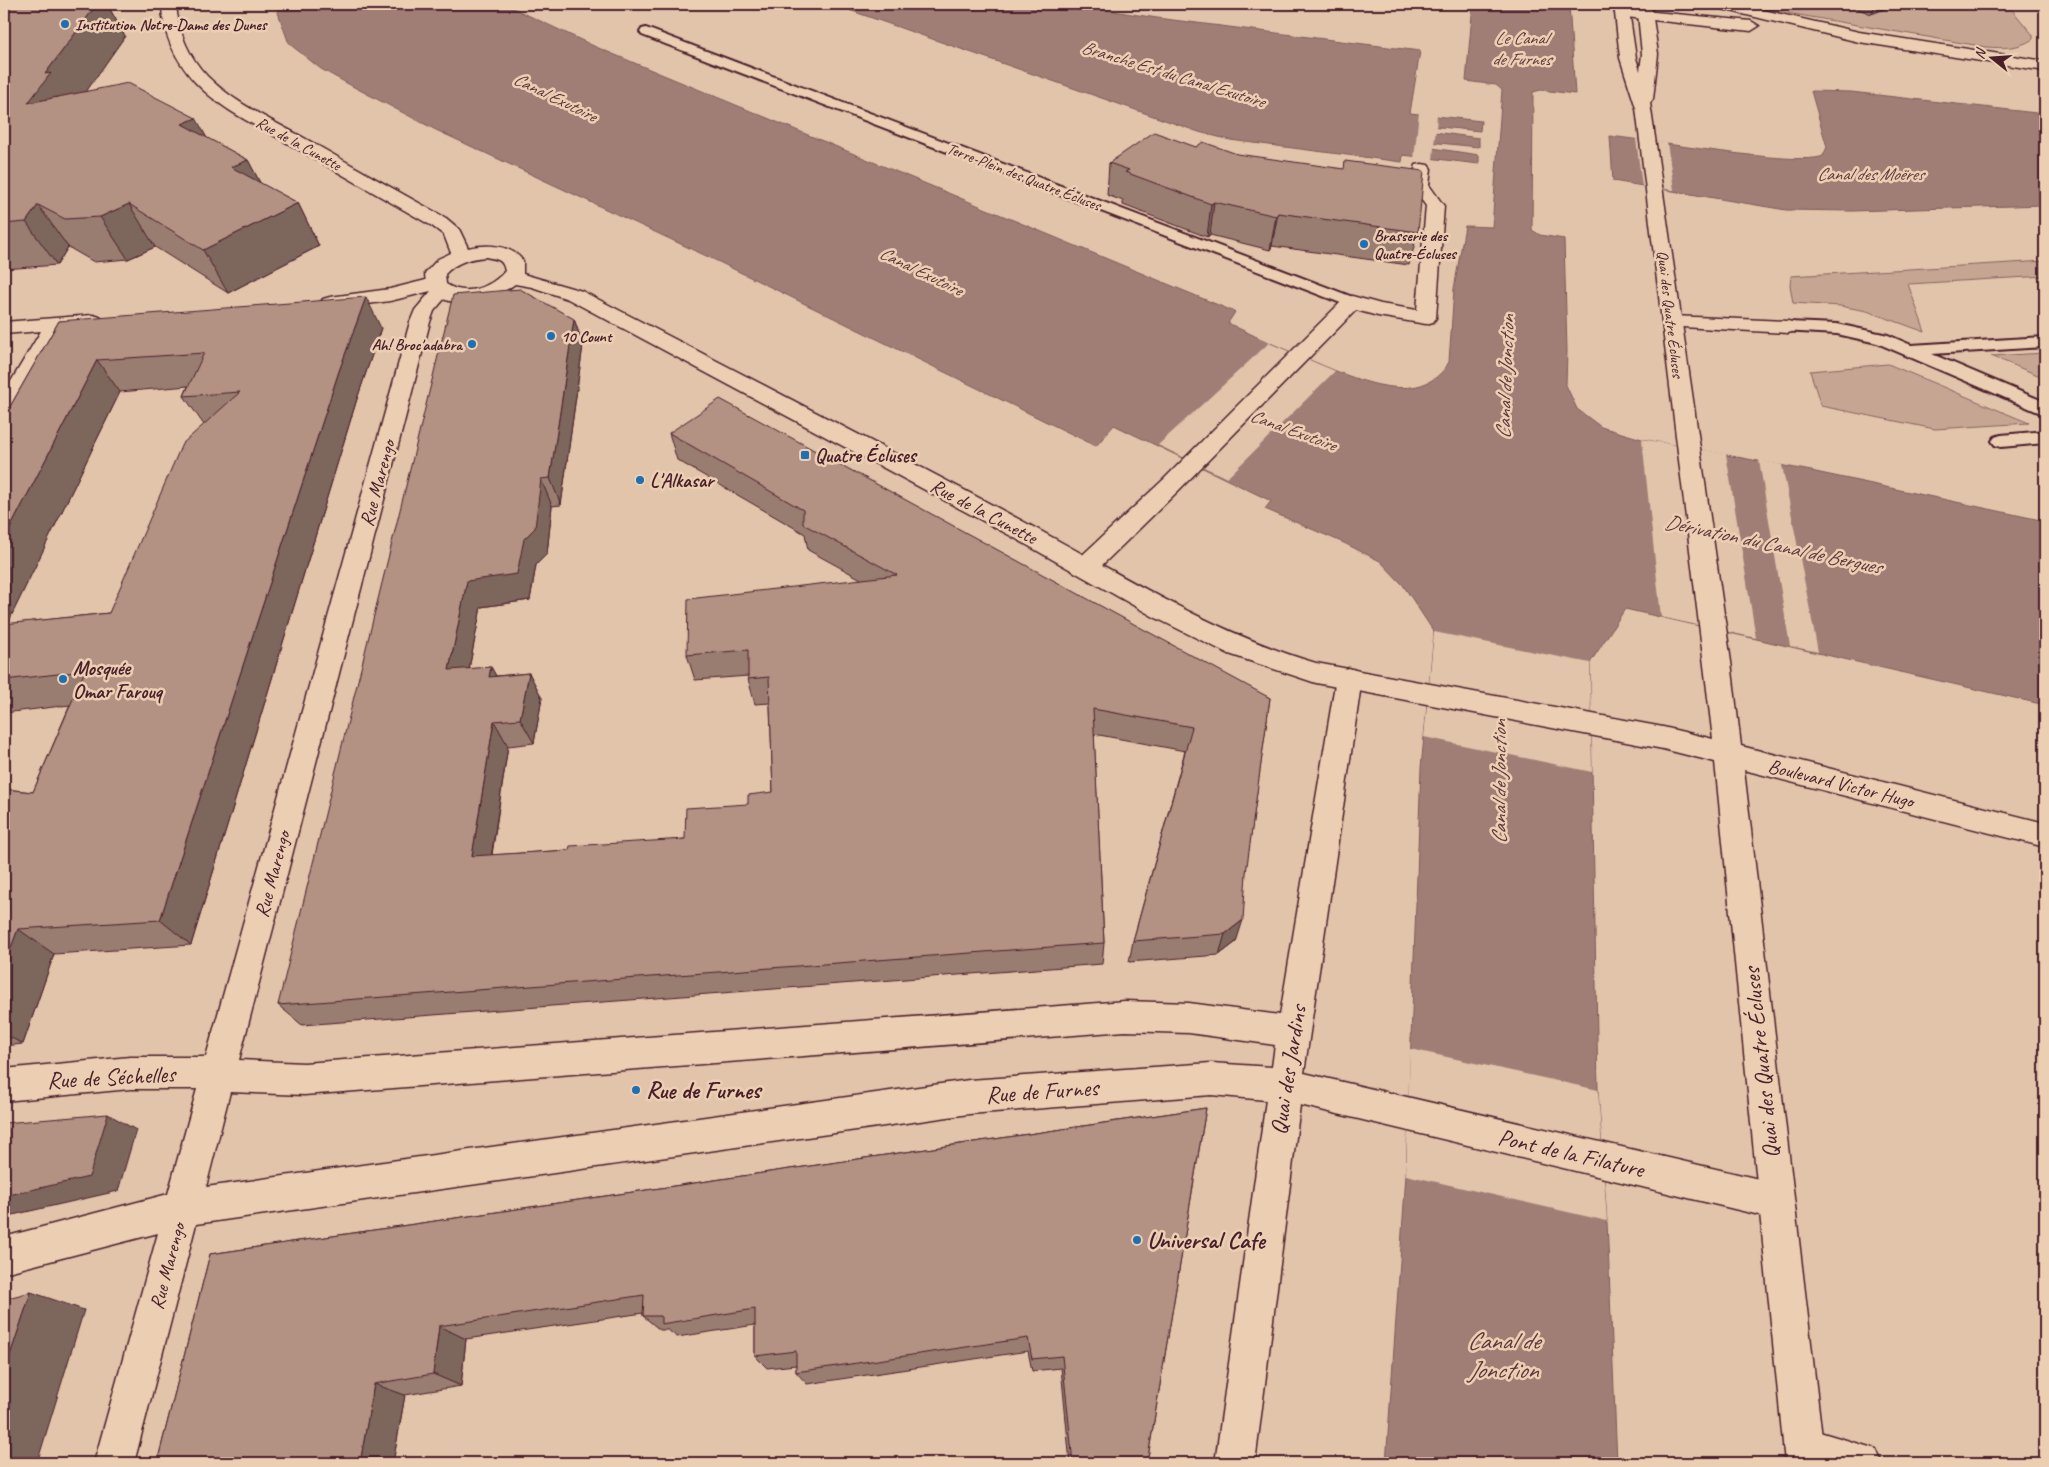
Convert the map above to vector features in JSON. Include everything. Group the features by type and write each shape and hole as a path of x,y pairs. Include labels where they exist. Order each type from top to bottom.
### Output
{"street":[{"name":"Rue de la Cunette","path":"169,4 174,38 194,70 209,86 243,111 439,222 452,233 461,255"},
{"path":"1719,4 1859,37"},
{"path":"1644,108 1628,58 1622,8 1859,37 2045,66"},
{"path":"1644,108 1650,66 1645,10"},
{"name":"Quai des Quatre Écluses","path":"1644,108 1729,754 1804,1455"},
{"path":"1086,566 1171,485 1352,302 1378,310 1426,318 1435,206 1420,184 1422,169"},
{"path":"315,304 376,298 438,287 460,296 477,294 500,287 515,272 515,263 505,254 485,251 461,255"},
{"name":"Rue Marengo","path":"114,1463 420,322 438,287 435,273 441,266 461,255"},
{"name":"Rue de la Cunette","path":"511,278 535,282 575,295 833,430 1184,621 1243,649 1297,668 1384,686 1637,732"},
{"path":"4,328 113,320"},
{"path":"1672,322 1788,327"},
{"path":"4,411 55,324"},
{"name":"Quai des Jardins","path":"1235,1463 1286,1085 1349,678"},
{"name":"Boulevard Victor Hugo","path":"1637,732 2045,836"},
{"path":"218,1075 266,1080 304,1079 1125,1016 1206,1018 1294,1033"},
{"name":"Rue de Séchelles","path":"4,1084 148,1072 218,1075"},
{"name":"Rue de Furnes","path":"4,1255 183,1208 969,1097 1211,1079 1286,1085 1366,1103"},
{"name":"Pont de la Filature","path":"1366,1103 1776,1202"},
{"path":"1804,1455 1862,1463"}],"lane":[{"name":"Terre-Plein des Quatre Écluses","path":"646,32 1352,302"},
{"path":"1788,327 1856,332 1882,339 2045,409"},
{"path":"1909,350 2045,342"},
{"path":"2001,441 2045,437"}],"shaded area":[{"path":"1744,4 2007,4 2033,35 2033,39 2016,46 2004,48 1986,47"},
{"path":"2045,261 2045,276 1908,284 1925,332 1867,311 1840,306 1793,303 1790,285 1791,276"},
{"path":"2045,353 2045,378 1991,356"},
{"path":"1888,364 2029,423 1935,429 1821,406 1810,371"}],"water":[{"path":"275,4 504,4 596,47 1235,312 1228,323 1292,352 1363,381 1403,388 1421,385 1437,377 1449,362 1454,289 1465,226 1492,227 1502,90 1496,85 1466,81 1473,4 1569,4 1575,94 1541,90 1533,92 1532,230 1540,235 1564,239 1566,385 1577,409 1601,427 1642,439 1811,471 2045,521 2045,705 1625,609 1590,663 1598,1090 1607,1221 1617,1463 1386,1463 1406,1175 1421,768 1434,632 1403,585 1380,561 1344,543 1265,509 1271,501 1114,425 1096,446 715,260 436,130 321,69 288,41"},
{"name":"Branche Est du Canal Exutoire","path":"832,4 1069,4 1157,18 1420,51 1410,113 1481,121 1480,131 1420,125 1419,130 1479,138 1479,147 1419,141 1419,146 1479,155 1479,164 1403,155 1402,162 1230,140 1199,132"},
{"name":"Canal des Moëres","path":"1811,91 1851,92 2045,114 2045,205 1852,211 1786,210 1613,181 1610,136 1755,156 1808,158 1823,156 1827,147"}],"pier":[{"path":"1419,112 1437,114 1434,145 1421,143 1434,146 1433,161 1414,159"},
{"path":"1636,139 1667,143 1674,190 1642,186"},
{"path":"1269,343 1335,371 1227,478 1158,445"},
{"path":"1642,439 1726,454 1756,638 1661,617"},
{"path":"1759,460 1782,465 1818,652 1790,646"},
{"path":"1434,632 1590,663 1592,772 1424,737"},
{"path":"1410,1049 1598,1090 1607,1221 1406,1175"}],"building":[{"path":"4,4 97,4 45,74 51,73 28,103 128,83 196,118 182,124 248,160 231,167 298,203 203,250 129,204 100,217 65,219 38,205 26,222 4,224"},
{"path":"1154,132 1196,147 1203,142 1237,154 1344,169 1345,161 1424,171 1418,232 1278,213 1276,216 1214,202 1211,204 1125,172 1129,170 1109,163"},
{"path":"520,289 574,319 550,478 541,479 535,528 524,539 517,574 467,581 449,670 491,667 489,677 529,673 520,719 494,721 472,856 569,850 570,846 685,839 686,808 748,804 748,795 773,792 769,677 748,679 748,650 687,655 688,599 897,575 803,524 803,510 669,433 720,399 1270,698 1246,873 1243,920 1225,934 1133,941 1192,727 1093,709 1104,943 278,1005 453,295"},
{"path":"366,297 339,371 160,920 18,929 4,966 4,789 33,792 85,671 4,680 4,624 109,613 182,444 240,392 184,396 204,353 97,360 4,540 4,417 59,321"},
{"path":"1206,1108 1147,1463 1073,1463 1062,1356 1032,1359 1028,1338 796,1372 796,1351 755,1356 755,1309 661,1324 661,1316 643,1316 644,1295 439,1326 433,1374 374,1384 360,1463 157,1463 210,1254"},
{"path":"108,1114 89,1177 4,1196 4,1123"},
{"path":"31,1292 4,1373 4,1299"}],"place":[{"name":"Institution Notre-Dame des Dunes","path":"65,24"},
{"name":"Brasserie des Quatre-Écluses","path":"1364,244"},
{"name":"10 Count","path":"551,336"},
{"name":"Ah! Broc'adabra","path":"472,344"},
{"name":"Quatre Écluses","path":"805,455"},
{"name":"L'Alkasar","path":"640,480"},
{"name":"Mosquée Omar Farouq","path":"63,679"},
{"name":"Rue de Furnes","path":"636,1090"},
{"name":"Universal Cafe","path":"1137,1240"}],"water label":[{"name":"Le Canal de Furnes","path":"1521,48"},
{"name":"Canal Exutoire","path":"555,97"},
{"name":"Canal Exutoire","path":"921,271"},
{"name":"Canal de Jonction","path":"1505,377"},
{"name":"Canal Exutoire","path":"1293,430"},
{"name":"Dérivation du Canal de Bergues","path":"1773,544"},
{"name":"Canal de Jonction","path":"1499,782"},
{"name":"Canal de Jonction","path":"1503,1354"}]}
